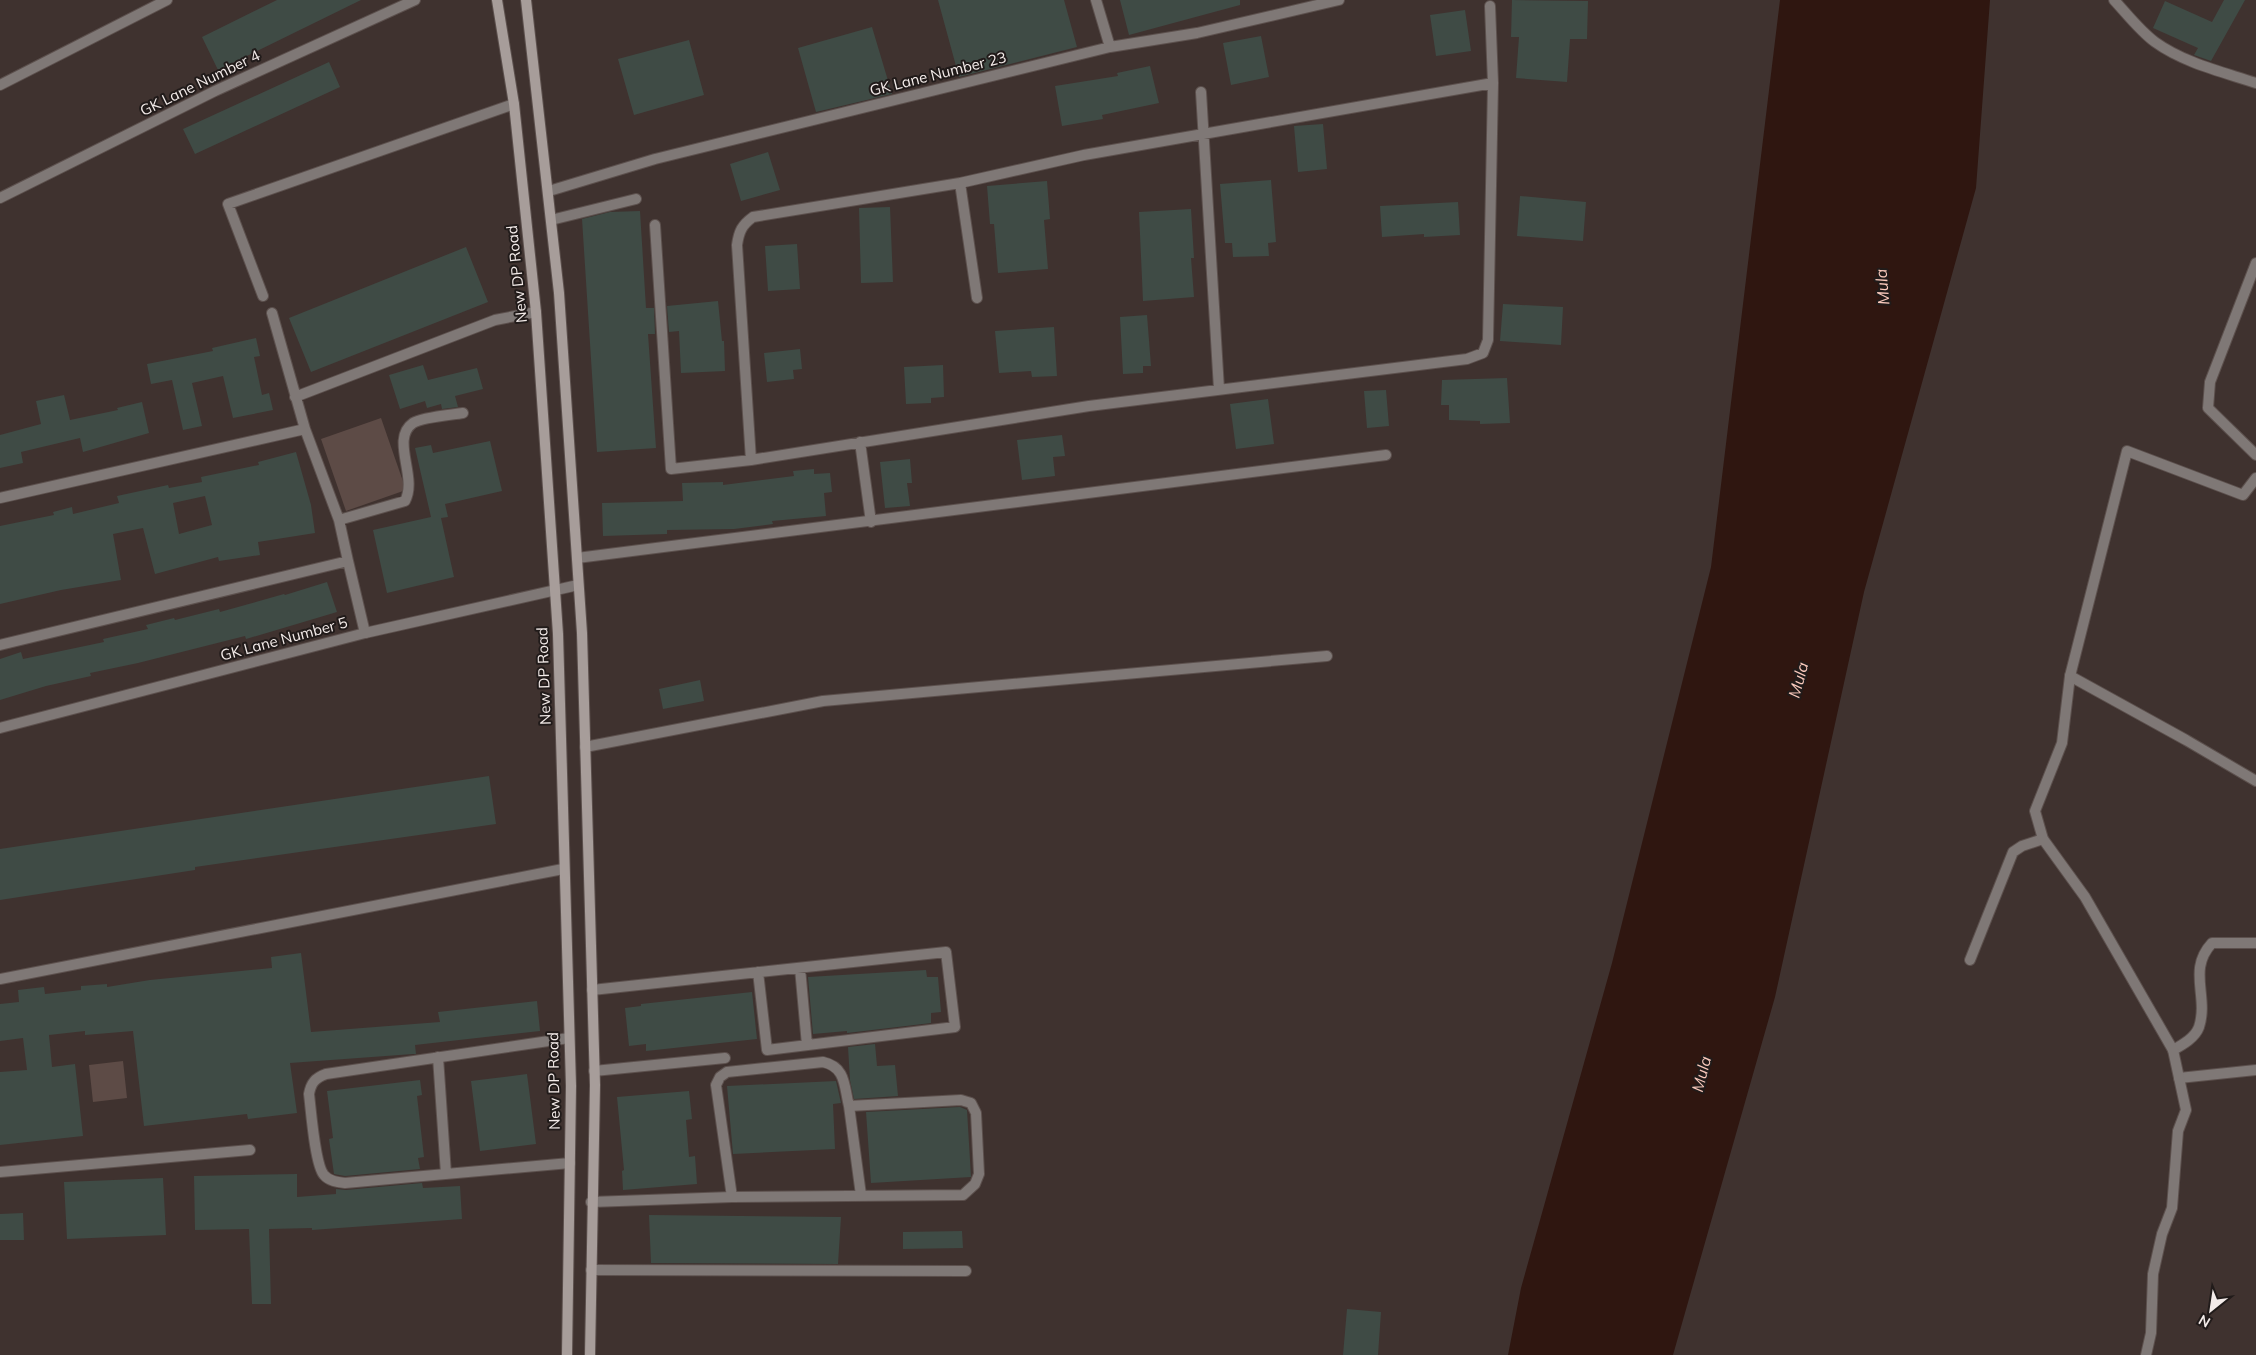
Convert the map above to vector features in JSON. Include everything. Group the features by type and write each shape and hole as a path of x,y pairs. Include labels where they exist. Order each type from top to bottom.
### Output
{"main road":[{"name":"New DP Road","path":"497,0 514,104 536,312 558,634 569,1038 570,1163 567,1355"},
{"path":"526,0 549,191 560,312 582,633 594,1071 590,1355"}],"street":[{"path":"0,85 167,0"},
{"name":"GK Lane Number 4","path":"0,198 215,91 415,0"},
{"path":"1096,0 1110,48"},
{"name":"GK Lane Number 23","path":"549,191 655,159 1110,48 1197,33 1338,0"},
{"path":"2114,0 2154,41 2165,48 2181,56 2256,84"},
{"path":"655,225 667,375 671,469 751,460 1089,406 1467,359 1483,353 1488,340 1493,83 1490,6"},
{"path":"751,460 737,244 739,232 744,223 753,217 960,183 1084,155 1493,83"},
{"path":"1201,92 1205,133 1219,389"},
{"path":"263,296 228,204 514,104"},
{"path":"960,183 976,298"},
{"path":"551,220 636,199"},
{"path":"2256,263 2210,382 2208,408 2256,455"},
{"path":"295,396 495,320 536,312"},
{"path":"272,313 305,429 339,520 365,633"},
{"path":"339,520 405,501 410,485 403,439 407,429 414,422 463,413"},
{"path":"0,498 305,429"},
{"path":"860,442 871,522"},
{"path":"2146,1355 2151,1333 2153,1274 2162,1234 2172,1208 2178,1131 2186,1110 2173,1050 2085,896 2043,839 2035,811 2062,743 2070,676 2127,451 2243,495 2256,478"},
{"path":"577,558 1386,455"},
{"path":"0,645 348,561"},
{"name":"GK Lane Number 5","path":"0,728 365,633 578,584"},
{"path":"585,747 787,707 823,702 1327,656"},
{"path":"2070,676 2186,740 2256,782"},
{"path":"1970,960 2013,852 2022,846 2043,839"},
{"path":"0,979 563,869"},
{"path":"2173,1050 2189,1040 2199,1028 2201,1008 2198,967 2203,953 2212,943 2256,943"},
{"path":"592,990 758,972 800,968 946,952 955,1027 767,1050 758,972"},
{"path":"800,968 807,1045"},
{"path":"569,1038 326,1074 317,1077 311,1085 309,1094 318,1163 323,1174 332,1181 345,1183 570,1163"},
{"path":"438,1057 446,1174"},
{"path":"594,1071 724,1058"},
{"path":"732,1197 716,1092 716,1085 720,1077 727,1072 823,1062 833,1064 840,1070 848,1106 861,1195"},
{"path":"2179,1078 2256,1070"},
{"path":"591,1202 732,1197 963,1195 975,1184 979,1174 976,1113 971,1103 960,1100 848,1106"},
{"path":"0,1172 250,1150"},
{"path":"590,1270 966,1272"}],"shaded area":[{"path":"381,418 406,490 346,511 321,439"},
{"path":"123,1061 127,1098 93,1102 89,1065"}],"water":[{"name":"Mula","path":"1780,0 1990,0 1976,188 1864,592 1775,997 1673,1355 1508,1355 1521,1288 1612,963 1711,567"}],"building":[{"path":"277,0 361,0 218,70 202,37"},
{"path":"938,0 1064,0 1077,47 959,77"},
{"path":"1120,0 1240,0 1240,5 1129,35"},
{"path":"1512,0 1588,1 1587,39 1570,39 1567,82 1516,78 1519,37 1511,37"},
{"path":"2224,0 2245,0 2211,61 2194,55 2198,48 2153,28 2165,1 2212,22"},
{"path":"1465,10 1471,51 1436,56 1430,15"},
{"path":"872,27 892,94 816,112 798,48"},
{"path":"1261,36 1269,77 1231,85 1223,43"},
{"path":"689,40 704,95 634,115 618,59"},
{"path":"329,62 340,87 195,154 183,129"},
{"path":"1150,66 1159,103 1102,115 1103,119 1062,126 1055,86 1118,76 1117,73"},
{"path":"1323,124 1327,169 1298,172 1294,126"},
{"path":"768,152 780,190 741,201 730,164"},
{"path":"1271,180 1276,242 1268,243 1269,256 1233,257 1232,243 1225,243 1220,184"},
{"path":"1047,181 1050,219 1044,220 1048,269 998,273 994,224 990,224 987,186"},
{"path":"1520,196 1586,202 1583,241 1517,236"},
{"path":"1458,202 1460,235 1424,237 1424,234 1382,237 1380,206"},
{"path":"890,207 893,282 861,283 859,208"},
{"path":"1191,209 1194,258 1191,258 1194,297 1143,301 1139,212"},
{"path":"640,211 646,308 654,308 655,334 648,334 656,448 597,452 582,219 610,212"},
{"path":"797,244 800,289 768,291 765,246"},
{"path":"466,247 488,302 311,372 289,318"},
{"path":"718,301 722,341 724,341 725,371 681,373 679,331 669,332 667,306"},
{"path":"1503,304 1563,307 1561,345 1500,341"},
{"path":"1147,315 1151,366 1143,366 1143,373 1123,374 1120,317"},
{"path":"1054,327 1057,376 1032,377 1031,371 999,373 995,331"},
{"path":"256,338 260,356 254,357 262,395 269,393 273,410 233,418 223,376 192,383 202,426 183,430 172,380 151,384 147,364 213,351 212,348"},
{"path":"800,349 802,369 793,370 794,379 767,382 764,353"},
{"path":"423,365 428,380 477,368 483,389 455,396 458,407 442,409 441,404 427,408 425,401 400,409 389,375"},
{"path":"943,365 944,397 931,398 931,403 906,404 904,367"},
{"path":"1507,378 1510,423 1480,424 1480,421 1449,420 1449,405 1441,405 1442,380"},
{"path":"1386,390 1389,426 1367,428 1364,391"},
{"path":"64,395 70,420 118,410 117,408 142,402 149,433 83,452 80,438 21,452 23,463 0,468 0,435 41,424 36,401"},
{"path":"1268,399 1274,444 1236,449 1230,404"},
{"path":"1062,435 1065,456 1053,457 1055,476 1022,480 1017,440"},
{"path":"490,441 502,491 445,504 448,517 441,518 454,577 387,593 373,530 431,517 415,448 431,445 433,453"},
{"path":"296,452 311,505 315,533 258,542 260,555 219,561 218,557 155,574 143,528 113,534 121,580 61,590 0,604 0,526 54,515 53,512 72,507 73,514 119,503 117,496 168,485 169,488 202,482 201,477 259,465 258,462","holes":["205,496 212,525 179,534 173,503"]},
{"path":"910,459 912,483 907,483 910,506 885,508 880,462"},
{"path":"814,469 814,474 830,473 832,492 824,493 826,516 772,521 773,524 734,529 667,530 667,534 603,536 602,503 683,501 682,483 723,482 723,485 794,476 793,471"},
{"path":"327,582 337,612 246,639 245,636 90,673 91,676 46,686 0,700 0,659 21,652 23,659 104,642 103,639 148,629 146,625 219,609 220,612"},
{"path":"700,680 704,701 663,709 659,689"},
{"path":"489,776 496,824 195,867 195,870 0,900 0,849"},
{"path":"301,953 311,1032 440,1022 438,1012 537,1001 540,1031 415,1045 416,1054 290,1063 297,1113 248,1119 247,1114 144,1126 133,1031 85,1035 85,1031 49,1035 52,1067 75,1064 83,1136 0,1145 0,1072 27,1070 23,1038 0,1041 0,1004 19,1002 18,990 44,987 45,994 81,990 81,986 107,984 107,987 150,980 272,968 271,957"},
{"path":"926,970 927,977 938,977 941,1012 931,1013 931,1023 847,1033 847,1031 813,1034 808,977"},
{"path":"752,992 757,1039 646,1051 646,1044 629,1046 625,1008 641,1006 641,1004"},
{"path":"875,1044 877,1066 895,1065 898,1096 854,1099 850,1080 848,1047"},
{"path":"527,1074 536,1144 480,1151 471,1081"},
{"path":"420,1080 422,1095 417,1096 424,1157 418,1158 420,1169 345,1176 334,1174 329,1139 333,1138 327,1091"},
{"path":"836,1081 841,1103 833,1104 835,1149 733,1154 727,1086"},
{"path":"689,1091 692,1119 686,1120 689,1157 695,1156 697,1184 623,1190 622,1171 624,1170 617,1097"},
{"path":"960,1107 967,1110 971,1177 871,1183 866,1112"},
{"path":"297,1174 297,1197 336,1194 336,1189 346,1190 422,1183 423,1188 460,1186 462,1219 312,1230 312,1228 269,1229 271,1304 252,1304 249,1229 195,1230 194,1176"},
{"path":"163,1178 166,1235 67,1239 64,1182"},
{"path":"23,1213 24,1240 0,1240 0,1214"},
{"path":"649,1215 841,1217 838,1264 651,1263"},
{"path":"962,1231 963,1248 903,1249 903,1232"},
{"path":"1347,1309 1381,1312 1378,1355 1343,1355"}]}
